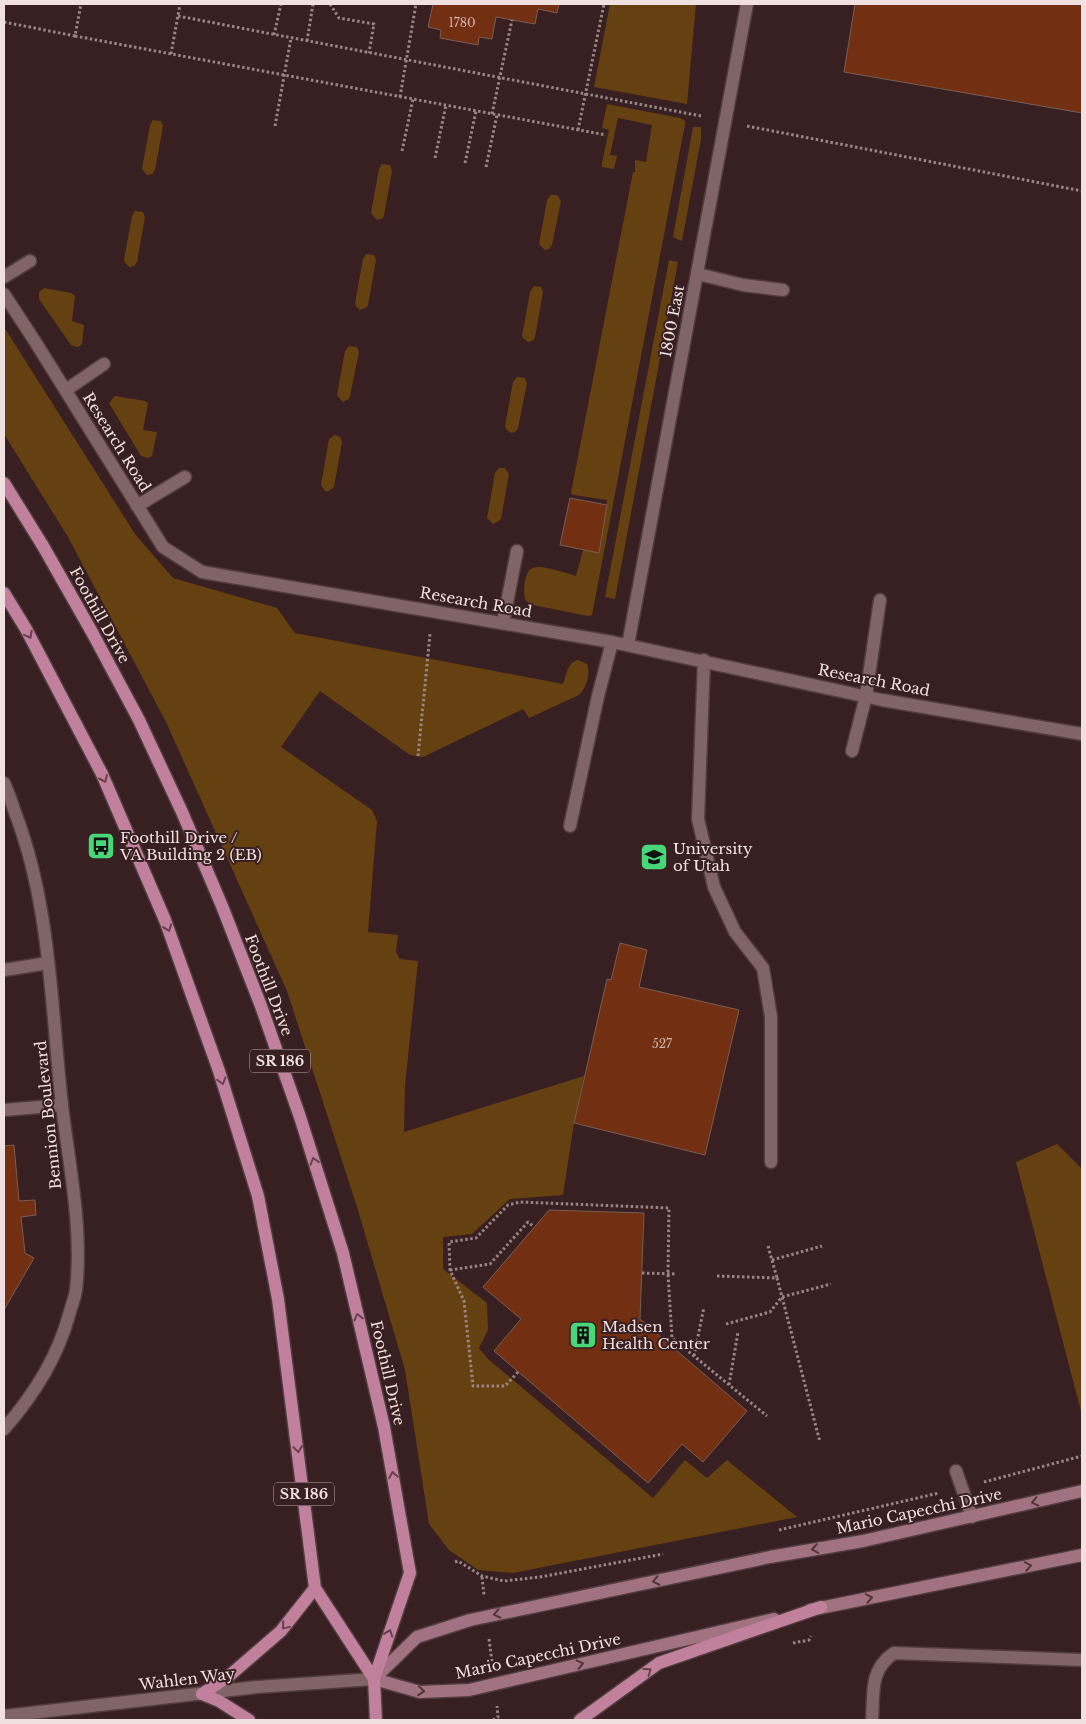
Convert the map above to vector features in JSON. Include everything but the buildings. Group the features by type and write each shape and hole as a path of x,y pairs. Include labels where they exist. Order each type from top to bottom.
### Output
{"main road":[{"name":"Foothill Drive","path":"4,483 43,546 93,634 139,720 182,812 222,906 261,1006 300,1118 340,1244 384,1427 410,1573 374,1679 376,1720"},
{"name":"SR 186","path":"4,593 26,629 102,774 165,920 219,1070 258,1196 278,1299 315,1588 374,1679"},
{"name":"Mario Capecchi Drive","path":"1082,1490 863,1541 770,1557 470,1620 417,1637 374,1679 420,1692 469,1690 821,1608 1082,1555"},
{"path":"202,1694 229,1676 281,1631 315,1588"},
{"path":"580,1720 659,1663 821,1608"},
{"path":"202,1694 219,1701 249,1720"}],"street":[{"name":"1800 East","path":"628,645 747,4"},
{"path":"4,278 30,261"},
{"path":"698,274 743,285 783,290"},
{"name":"Research Road","path":"4,294 163,547 202,572 612,642 704,660 866,696 1082,734"},
{"path":"66,390 104,364"},
{"path":"137,506 185,477"},
{"path":"502,623 517,552"},
{"path":"852,752 866,696 880,600"},
{"path":"570,826 598,696 612,642"},
{"path":"704,660 698,819 714,887 735,932 763,968 771,1017 771,1162"},
{"name":"Bennion Boulevard","path":"4,783 24,836 40,897 62,1105 77,1224 76,1291 64,1333 51,1364 37,1388 4,1429"},
{"path":"4,970 48,963"},
{"path":"4,1110 62,1105"},
{"path":"956,1472 972,1517"},
{"path":"872,1720 875,1678 879,1666 894,1653 1082,1660"},
{"name":"Wahlen Way","path":"4,1716 257,1687 374,1679"}],"path":[{"path":"75,36 81,4"},
{"path":"170,54 180,4"},
{"path":"274,35 281,4"},
{"path":"307,41 313,4"},
{"path":"330,4 339,18 374,24 369,53"},
{"path":"400,97 416,4"},
{"path":"578,130 587,94 604,4"},
{"path":"178,16 701,116"},
{"path":"486,168 499,78 512,20"},
{"path":"4,22 606,135"},
{"path":"275,126 291,38"},
{"path":"402,151 413,99"},
{"path":"435,158 446,105"},
{"path":"465,163 476,111"},
{"path":"746,126 1082,191"},
{"path":"418,756 432,611"},
{"path":"518,1372 505,1386 473,1386 464,1301 450,1270 449,1242 476,1238 508,1206 520,1202 669,1208 668,1274 672,1338 767,1416"},
{"path":"450,1270 490,1264 528,1222 534,1227"},
{"path":"768,1246 820,1442"},
{"path":"772,1260 822,1246"},
{"path":"642,1273 677,1274"},
{"path":"718,1276 777,1278"},
{"path":"726,1324 770,1312 782,1297 831,1284"},
{"path":"694,1356 704,1307"},
{"path":"729,1385 738,1332"},
{"path":"774,1531 962,1488 1082,1456"},
{"path":"455,1562 458,1561 482,1576 504,1581 540,1578 667,1553"},
{"path":"482,1576 498,1716 493,1720"}],"shaded area":[{"path":"610,4 696,4 687,104 594,87"},
{"path":"607,104 680,118 685,121 685,124 592,615 588,616 533,605 526,601 524,589 528,571 531,569 537,567 548,568 576,576 583,550 599,552 607,500 571,493 633,172 635,172 635,160 646,162 652,125 618,118 610,155 617,156 614,169 602,167 609,130 602,128"},
{"path":"153,120 161,121 163,126 155,170 152,174 147,175 142,169 150,125"},
{"path":"693,127 701,127 701,139 682,241 673,237"},
{"path":"382,164 390,165 392,171 384,215 383,218 377,220 371,213 379,169"},
{"path":"551,195 557,195 561,201 552,245 549,249 545,250 539,244 547,200"},
{"path":"135,211 143,212 145,217 137,262 134,266 129,267 124,260 132,216"},
{"path":"366,254 374,255 376,260 368,305 360,310 355,303 363,259"},
{"path":"669,260 678,262 615,599 605,597"},
{"path":"534,286 541,287 543,292 535,337 534,340 528,342 522,336 530,292"},
{"path":"44,288 71,293 75,296 72,321 84,325 82,344 78,347 71,345 39,299 39,292"},
{"path":"4,327 135,534 173,578 277,608 295,633 563,684 568,669 574,661 578,660 587,664 587,681 579,695 529,718 523,709 423,757 410,755 320,691 281,747 372,810 377,821 368,932 398,935 396,952 400,959 418,961 405,1085 404,1132 584,1076 574,1123 563,1195 510,1199 472,1234 443,1237 443,1269 487,1303 488,1330 479,1348 488,1359 653,1498 685,1460 707,1478 727,1460 797,1517 513,1573 478,1570 449,1550 429,1524 405,1370 358,1210 287,991 166,722 68,537 4,434"},
{"path":"349,346 357,347 359,352 350,396 349,399 343,402 337,395 345,351"},
{"path":"517,377 525,378 527,383 518,428 515,432 511,433 505,426 513,382"},
{"path":"115,396 148,403 143,430 157,432 152,456 148,458 141,456 109,403"},
{"path":"335,435 340,437 342,442 334,487 326,492 321,485 329,439"},
{"path":"499,468 505,468 509,474 501,519 493,524 487,518 495,473"},
{"path":"1057,1144 1082,1169 1082,1415 1016,1162"}],"place":[{"name":"Foothill Drive / VA Building 2 (EB)","path":"101,846"},
{"name":"University of Utah","path":"654,857"},
{"name":"Madsen Health Center","path":"583,1335"}]}
